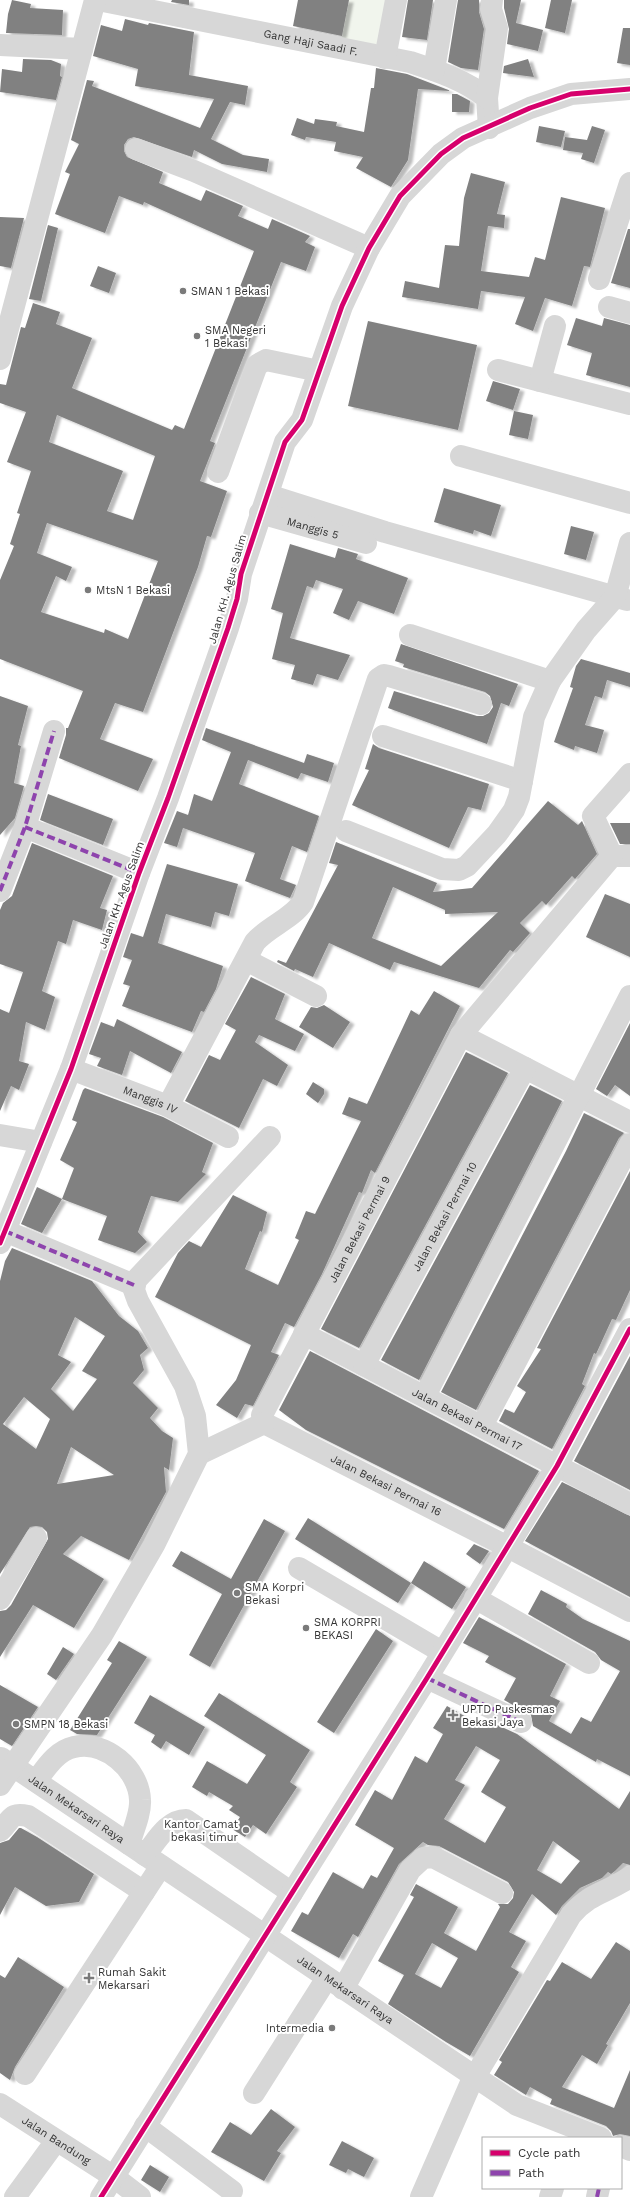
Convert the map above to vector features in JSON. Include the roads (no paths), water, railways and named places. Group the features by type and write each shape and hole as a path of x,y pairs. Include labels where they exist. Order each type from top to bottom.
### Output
{"street":[{"name":"Gang Haji Saadi F.","path":"96,0 193,10 434,70 448,75 487,98"},
{"path":"0,359 96,0"},
{"path":"385,58 396,0"},
{"path":"434,70 446,0"},
{"path":"489,128 487,98 497,28 491,9 492,0"},
{"path":"0,45 82,49"},
{"name":"Jalan KH. Agus Salim","path":"3,1237 71,1069 139,873 228,628 237,599 241,574 285,442 302,420 342,306 369,248 400,196 441,154 463,138 489,128 530,108 571,94 630,89"},
{"path":"136,149 194,171 369,248"},
{"path":"599,279 630,183"},
{"path":"608,307 630,313"},
{"path":"540,381 555,326"},
{"path":"218,472 257,364 266,360 319,371"},
{"path":"498,370 630,404"},
{"path":"461,456 630,503"},
{"path":"264,504 385,532 623,599"},
{"name":"Manggis 5","path":"264,504 366,543"},
{"path":"346,831 442,870 459,870 467,866 508,819 516,803 522,781 534,717 550,681 586,630 623,599 630,543"},
{"path":"410,635 550,681"},
{"path":"168,1106 255,942 262,934 290,915 303,902 380,676 389,676 481,704"},
{"path":"0,891 24,827 54,731"},
{"path":"383,736 522,781"},
{"path":"621,856 593,816 630,774"},
{"path":"24,827 139,873"},
{"name":"Jalan Bekasi Permai 9","path":"264,1423 262,1415 461,1035 621,856"},
{"path":"246,960 316,996"},
{"path":"425,1396 630,996"},
{"path":"461,1035 630,1122"},
{"name":"Jalan Bekasi Permai 10","path":"364,1365 525,1068"},
{"name":"Manggis IV","path":"71,1069 168,1106 228,1137"},
{"path":"0,1135 41,1142"},
{"path":"0,1785 6,1761 102,1635 154,1545 199,1454 195,1416 185,1386 178,1370 138,1301 134,1285 136,1280 270,1137"},
{"path":"482,1426 630,1144"},
{"path":"3,1237 134,1285"},
{"path":"101,2197 428,1678 442,1652 508,1547 557,1466 630,1329"},
{"name":"Jalan Bekasi Permai 17","path":"304,1334 630,1504"},
{"path":"199,1454 264,1423"},
{"name":"Jalan Bekasi Permai 16","path":"264,1423 630,1611"},
{"path":"0,1599 36,1538"},
{"path":"299,1568 442,1652"},
{"path":"475,1598 589,1663"},
{"path":"428,1678 521,1722"},
{"path":"25,2074 144,1892 145,1855 140,1801 136,1781 119,1758 94,1748 74,1747 54,1758 36,1781"},
{"name":"Jalan Mekarsari Raya","path":"6,1761 517,2105 572,2132 596,2137"},
{"path":"0,1831 11,1817 19,1814 28,1816 144,1892"},
{"path":"145,1855 168,1827 179,1820 186,1820 292,1893"},
{"path":"80,1850 98,1823"},
{"path":"254,2093 335,1983 410,1870 423,1858 433,1856 502,1893"},
{"path":"421,2197 475,2077 571,1915 592,1896 621,1883 630,1877"},
{"name":"Jalan Bandung","path":"0,2104 56,2141 114,2176 140,2197"},
{"path":"145,2126 232,2191"},
{"path":"15,2197 56,2141"}],"place":[{"name":"SMAN 1 Bekasi","path":"183,291"},
{"name":"SMA Negeri 1 Bekasi","path":"197,336"},
{"name":"MtsN 1 Bekasi","path":"88,590"},
{"name":"SMA Korpri Bekasi","path":"237,1593"},
{"name":"SMA KORPRI BEKASI","path":"306,1628"},
{"name":"UPTD Puskesmas Bekasi Jaya","path":"453,1715"},
{"name":"SMPN 18 Bekasi","path":"16,1724"},
{"name":"Kantor Camat bekasi timur","path":"246,1830"},
{"name":"Rumah Sakit Mekarsari","path":"89,1978"},
{"name":"Intermedia","path":"332,2028"}]}
